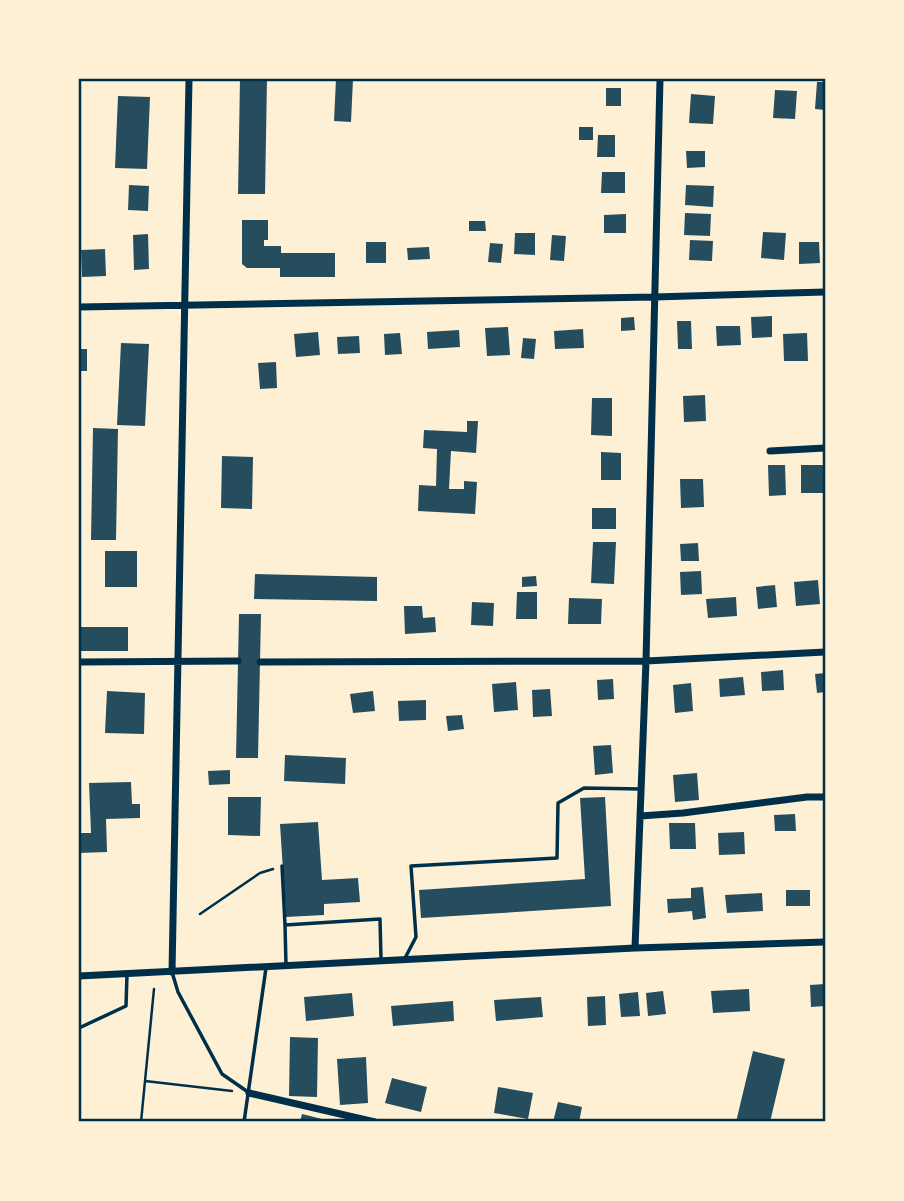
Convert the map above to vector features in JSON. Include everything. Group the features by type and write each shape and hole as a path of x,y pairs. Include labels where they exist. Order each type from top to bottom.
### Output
{"street":[{"path":"172,972 189,79"},
{"path":"635,948 646,661 660,79"},
{"path":"79,307 825,292"},
{"path":"770,451 825,448"},
{"path":"260,662 646,661 825,652"},
{"path":"79,662 238,661"},
{"path":"640,816 825,797"},
{"path":"79,976 635,948 825,942"},
{"path":"249,1093 375,1122"}],"lane":[{"path":"404,960 416,937 411,866 557,858 558,803 584,788 641,789"},
{"path":"282,866 286,965"},
{"path":"285,925 380,919 381,961"},
{"path":"244,1122 266,967"},
{"path":"172,972 178,992 222,1074 249,1093"},
{"path":"79,1028 126,1006 127,974"}],"path":[{"path":"200,914 260,873 282,866"},
{"path":"141,1122 154,989"},
{"path":"145,1081 249,1093"}],"building":[{"path":"240,79 267,79 265,194 238,194"},
{"path":"336,79 353,79 351,122 334,121"},
{"path":"817,82 825,82 825,110 815,109"},
{"path":"606,88 621,88 621,106 606,106"},
{"path":"775,90 797,91 795,119 773,118"},
{"path":"691,94 715,96 713,124 689,123"},
{"path":"118,96 150,97 147,169 115,168"},
{"path":"579,127 593,127 593,140 579,140"},
{"path":"598,135 615,135 615,157 597,157"},
{"path":"686,151 705,151 705,167 687,168"},
{"path":"602,172 625,172 625,193 601,193"},
{"path":"129,185 149,186 148,211 128,210"},
{"path":"686,185 714,186 713,207 685,205"},
{"path":"685,213 711,214 710,236 684,235"},
{"path":"626,214 626,233 604,233 604,215"},
{"path":"242,220 268,220 268,240 264,240 264,246 281,246 281,253 335,253 335,277 280,277 280,268 247,268 242,264"},
{"path":"469,221 485,221 486,231 469,231"},
{"path":"763,232 786,233 784,260 761,258"},
{"path":"515,233 535,233 535,255 514,254"},
{"path":"148,234 149,269 134,270 133,235"},
{"path":"552,235 566,236 564,261 550,260"},
{"path":"690,240 713,241 712,261 689,260"},
{"path":"366,242 386,242 386,263 366,263"},
{"path":"799,242 819,242 820,263 799,264"},
{"path":"490,243 503,244 501,263 488,262"},
{"path":"429,247 430,259 408,260 407,248"},
{"path":"105,249 106,276 82,277 81,250"},
{"path":"772,316 772,337 752,338 751,317"},
{"path":"634,317 635,330 621,331 621,318"},
{"path":"677,321 691,321 692,349 678,349"},
{"path":"716,326 740,326 741,345 717,346"},
{"path":"508,327 510,355 487,356 485,328"},
{"path":"583,329 584,348 555,349 554,331"},
{"path":"459,330 460,347 428,349 427,332"},
{"path":"318,332 320,355 296,357 294,334"},
{"path":"400,333 402,354 385,355 384,334"},
{"path":"807,333 808,361 784,361 783,334"},
{"path":"359,336 360,353 338,354 337,337"},
{"path":"523,338 536,339 534,359 521,358"},
{"path":"121,343 149,344 145,426 117,425"},
{"path":"79,349 87,349 87,371 79,371"},
{"path":"276,362 277,388 260,389 258,363"},
{"path":"705,395 706,421 684,422 683,396"},
{"path":"592,398 612,398 612,436 591,435"},
{"path":"467,421 478,421 476,453 451,451 449,489 464,489 464,481 477,482 475,514 418,511 419,485 436,486 437,449 423,448 424,430 467,432"},
{"path":"93,428 118,429 116,540 91,540"},
{"path":"601,452 621,453 621,480 601,480"},
{"path":"222,456 253,457 252,509 221,508"},
{"path":"768,465 785,465 786,495 769,496"},
{"path":"801,465 823,465 824,493 801,493"},
{"path":"680,479 703,479 704,507 681,508"},
{"path":"592,508 616,508 616,529 592,529"},
{"path":"593,542 616,542 614,584 591,583"},
{"path":"698,543 699,561 681,561 680,544"},
{"path":"105,551 137,551 137,587 105,587"},
{"path":"701,571 702,594 681,595 680,572"},
{"path":"255,574 377,577 377,601 254,599"},
{"path":"536,576 537,586 522,587 522,577"},
{"path":"818,580 820,604 796,606 794,582"},
{"path":"775,585 777,607 758,609 756,587"},
{"path":"517,592 537,592 537,619 516,619"},
{"path":"736,597 737,616 708,618 706,599"},
{"path":"569,598 602,599 601,624 568,624"},
{"path":"472,602 494,603 493,626 471,625"},
{"path":"404,606 422,606 423,618 435,617 436,632 405,634"},
{"path":"239,614 261,614 258,758 236,758"},
{"path":"79,627 128,627 128,651 79,651"},
{"path":"783,670 784,690 762,691 761,672"},
{"path":"825,673 825,692 817,693 815,674"},
{"path":"743,677 745,695 720,697 719,679"},
{"path":"613,679 614,699 598,700 597,680"},
{"path":"516,682 518,710 494,712 492,684"},
{"path":"691,683 693,711 675,713 673,685"},
{"path":"550,689 552,716 533,717 532,690"},
{"path":"107,691 145,693 144,734 105,733"},
{"path":"373,691 375,711 353,713 350,694"},
{"path":"426,700 426,720 399,721 398,701"},
{"path":"462,715 464,729 448,731 446,716"},
{"path":"611,745 613,773 595,775 593,746"},
{"path":"285,755 346,758 345,784 284,781"},
{"path":"230,770 230,784 209,785 208,771"},
{"path":"697,773 699,800 675,802 673,775"},
{"path":"131,782 132,804 140,804 140,818 106,819 107,852 79,853 79,833 91,833 89,783"},
{"path":"228,797 261,797 260,836 228,835"},
{"path":"605,797 611,906 421,918 419,890 585,879 580,798"},
{"path":"795,814 796,831 775,831 774,815"},
{"path":"318,822 322,880 358,878 360,902 324,904 324,915 286,917 280,824"},
{"path":"669,823 695,823 696,849 670,849"},
{"path":"744,832 745,854 719,855 718,833"},
{"path":"703,887 706,918 693,920 692,911 668,913 667,899 691,898 691,888"},
{"path":"786,890 810,890 810,906 786,906"},
{"path":"762,893 763,911 727,913 725,895"},
{"path":"825,984 825,1006 811,1007 810,985"},
{"path":"749,989 750,1011 713,1013 711,991"},
{"path":"663,991 666,1014 648,1016 646,993"},
{"path":"638,992 640,1016 621,1017 619,994"},
{"path":"352,993 354,1016 306,1021 304,997"},
{"path":"605,996 606,1025 588,1026 587,997"},
{"path":"541,997 543,1017 496,1021 494,1000"},
{"path":"453,1001 454,1021 393,1026 391,1006"},
{"path":"290,1037 318,1038 317,1097 289,1096"},
{"path":"753,1051 785,1059 770,1122 736,1122"},
{"path":"366,1057 368,1103 340,1105 337,1059"},
{"path":"392,1078 427,1087 421,1112 385,1103"},
{"path":"498,1087 533,1093 528,1119 494,1113"},
{"path":"558,1102 582,1107 579,1122 553,1122"},
{"path":"302,1114 330,1121 330,1122 300,1122"}]}
